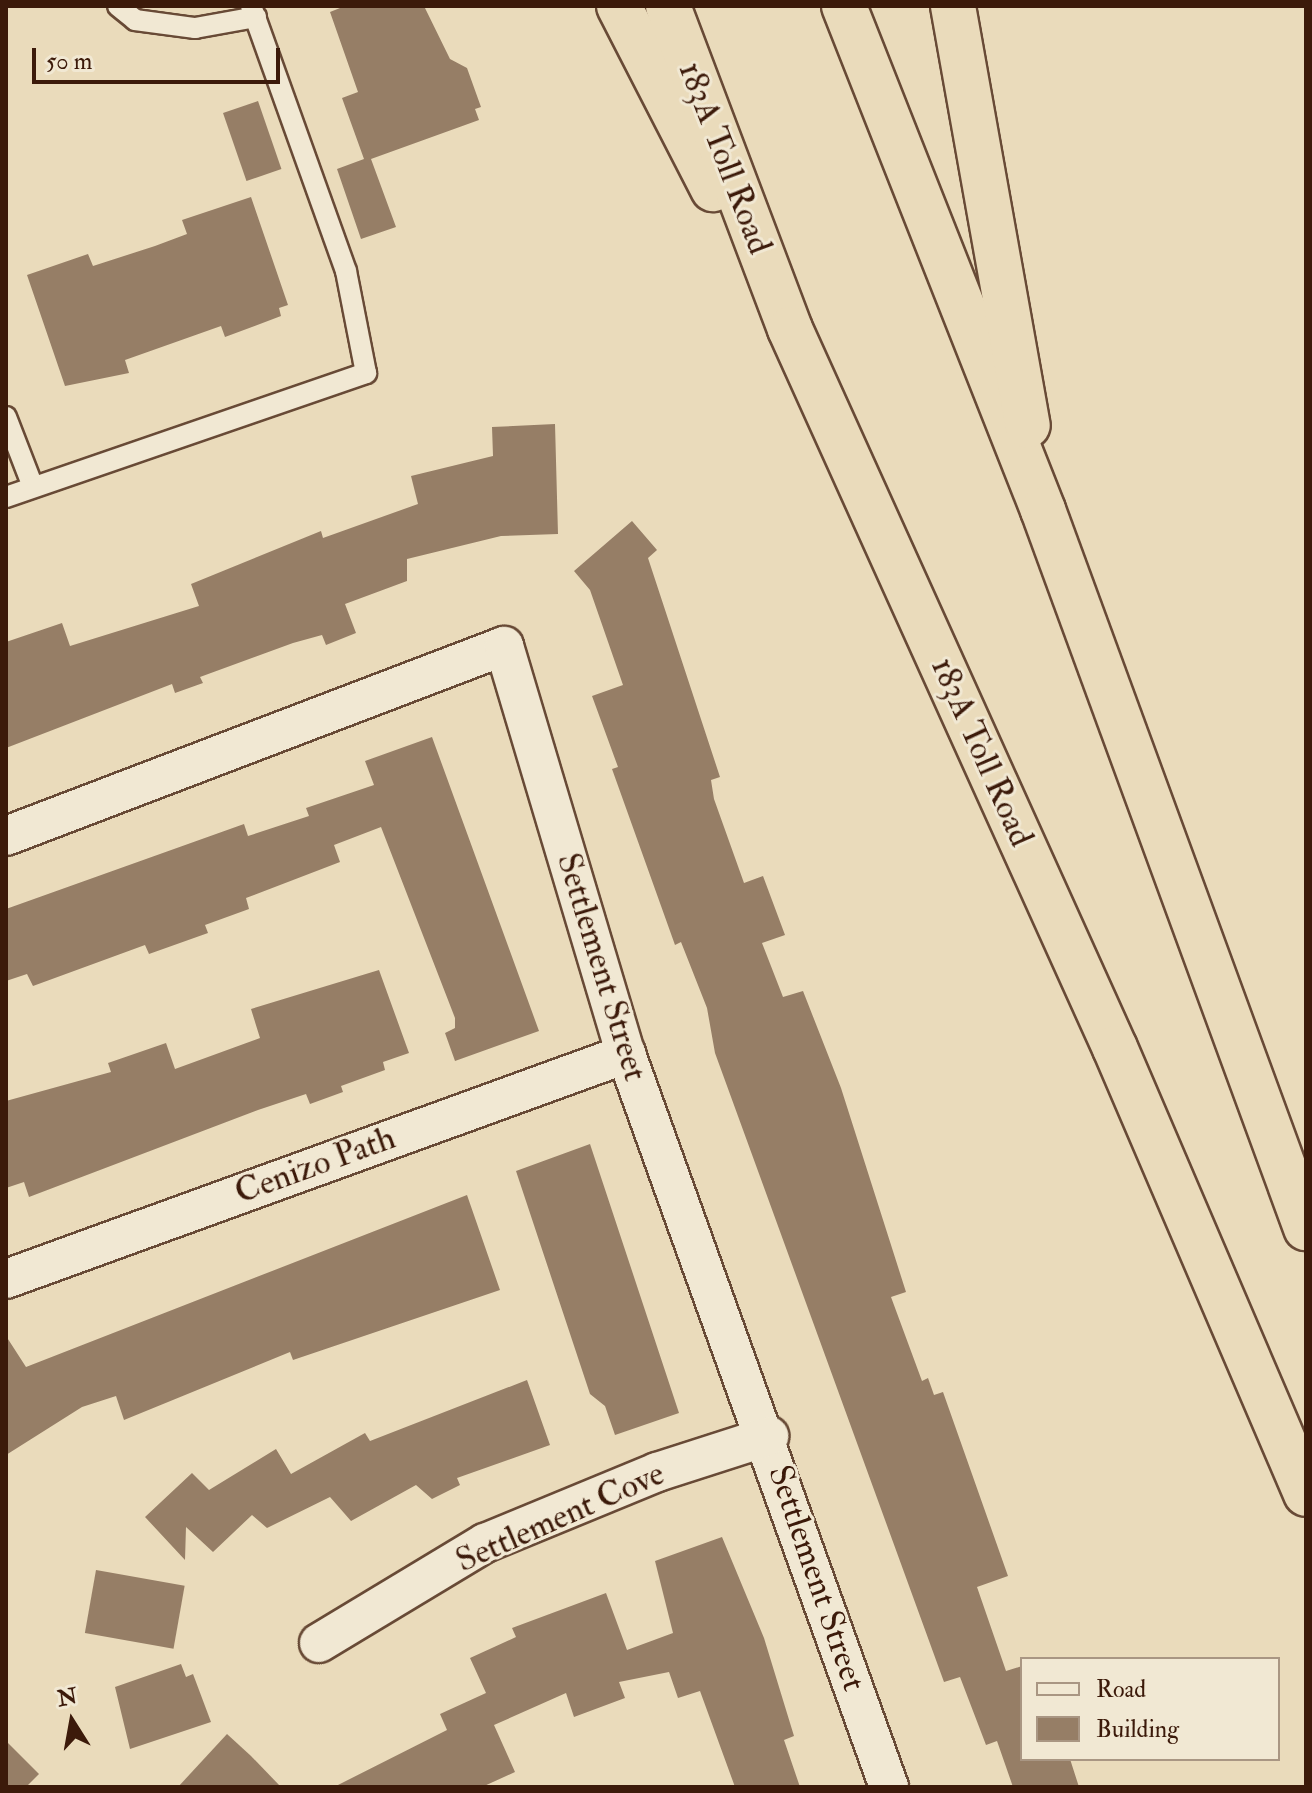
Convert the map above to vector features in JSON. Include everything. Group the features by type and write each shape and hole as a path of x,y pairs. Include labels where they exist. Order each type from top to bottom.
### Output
{"highway":[{"path":"619,6 790,329"},
{"name":"183A Toll Road","path":"668,6 790,329 1115,1048 1306,1494"},
{"path":"844,6 1043,510 1306,1228"},
{"path":"953,6 1043,510"}],"street":[{"name":"Settlement Street","path":"6,836 504,646 626,1054 769,1436 889,1787"},
{"name":"Cenizo Path","path":"6,1279 626,1054"},
{"name":"Settlement Cove","path":"319,1643 485,1543 657,1472 769,1436"}],"lane":[{"path":"6,497 366,373 346,271 254,12 195,28 135,20 118,6"},
{"path":"6,417 33,487"}],"building":[{"path":"345,6 424,6 450,59 467,68 481,107 475,109 479,120 371,159 396,227 361,239 337,169 364,159 342,98 358,92 330,12"},
{"path":"258,101 281,169 246,181 223,113"},
{"path":"251,197 288,305 279,308 281,316 225,337 221,326 125,360 129,373 65,386 27,275 88,254 93,266 155,246 187,234 182,220"},
{"path":"555,424 558,534 501,536 407,559 407,581 345,604 356,633 326,645 322,635 293,643 200,677 203,683 175,693 172,684 6,748 6,642 62,623 70,646 199,606 191,584 321,531 323,538 418,504 411,476 493,456 492,427"},
{"path":"632,521 657,550 648,558 720,777 711,780 714,799 744,883 763,876 785,935 762,943 783,997 803,991 841,1088 906,1292 891,1297 922,1381 928,1378 934,1395 943,1392 1008,1576 977,1587 1006,1671 1020,1667 1020,1761 1071,1761 1079,1787 1013,1787 997,1741 986,1745 960,1677 944,1682 715,1053 707,1008 681,942 675,945 612,769 618,767 592,696 623,685 590,590 574,571"},
{"path":"432,737 539,1031 455,1061 445,1033 455,1028 455,1018 381,827 334,845 340,862 246,898 249,909 205,925 208,933 149,954 145,945 33,986 27,974 6,981 6,909 244,824 248,836 309,816 306,808 374,785 365,761"},
{"path":"379,970 409,1053 383,1062 385,1070 341,1086 343,1092 310,1104 306,1094 29,1197 24,1182 6,1188 6,1101 111,1072 108,1063 166,1043 175,1069 260,1038 251,1009"},
{"path":"590,1144 679,1413 615,1435 605,1406 590,1394 516,1171"},
{"path":"467,1195 500,1290 293,1360 290,1352 124,1420 116,1396 82,1407 6,1455 6,1336 26,1367"},
{"path":"527,1380 550,1445 457,1478 460,1485 432,1499 416,1485 351,1521 330,1497 267,1528 252,1515 213,1552 186,1527 185,1560 145,1517 192,1473 209,1490 276,1449 291,1474 365,1433 370,1441"},
{"path":"722,1537 764,1638 794,1736 784,1740 800,1787 735,1787 700,1691 678,1698 669,1672 619,1682 625,1698 574,1717 566,1693 494,1725 515,1772 482,1787 334,1787 447,1730 440,1714 486,1693 470,1658 516,1637 512,1628 606,1593 627,1650 673,1633 655,1561"},
{"path":"96,1570 185,1586 174,1649 85,1633"},
{"path":"181,1664 186,1677 193,1674 211,1722 130,1749 115,1687"},
{"path":"227,1734 251,1756 281,1787 178,1787"},
{"path":"6,1741 39,1774 26,1787 6,1787"}]}
